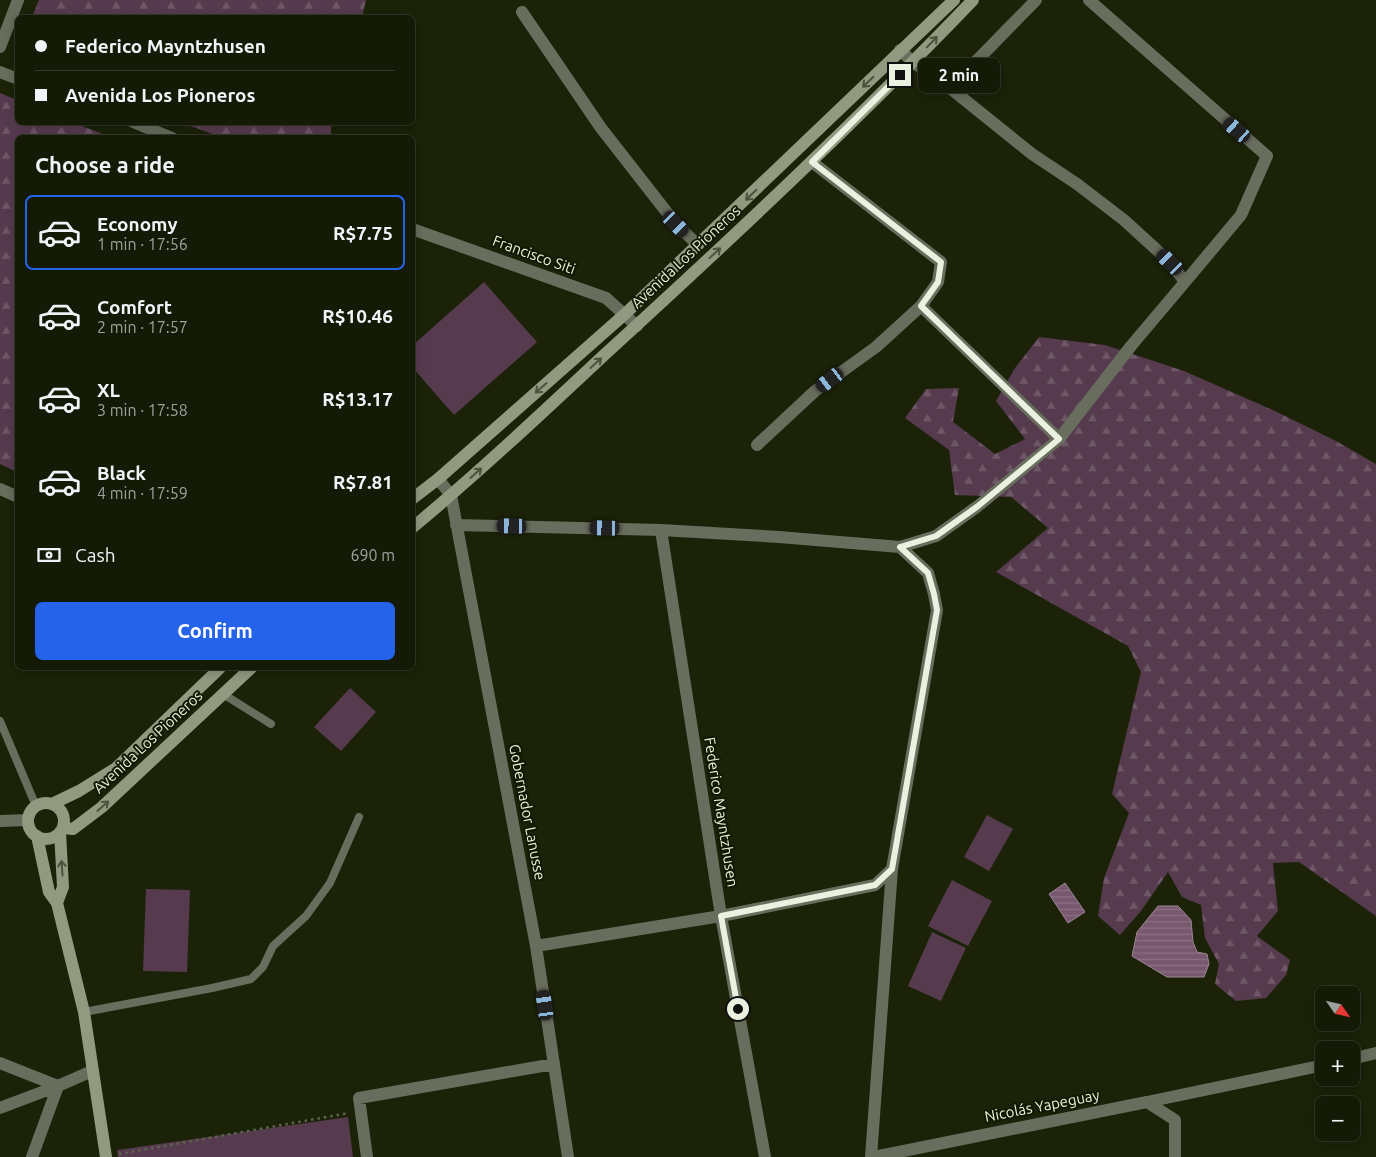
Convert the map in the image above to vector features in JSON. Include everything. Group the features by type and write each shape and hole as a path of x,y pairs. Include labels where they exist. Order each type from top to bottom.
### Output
{"main road":[{"name":"Avenida Los Pioneros","path":"415,497 438,479 625,314 954,0"},
{"name":"Avenida Los Pioneros","path":"415,526 451,496 637,326 812,162 973,0"},
{"name":"Avenida Los Pioneros","path":"52,804 116,768 218,670"},
{"name":"Avenida Los Pioneros","path":"61,830 73,829 102,807 249,670"},
{"path":"58,903 63,887 61,830 63,816 61,811 52,804 47,803 36,806 29,815 30,829 37,836 46,838 56,836 61,830"},
{"path":"37,836 49,892 58,903 84,1012 106,1157"}],"street":[{"path":"0,47 18,0"},
{"path":"950,88 1036,0"},
{"path":"456,525 661,530 900,547 936,536 978,506 1059,439 1131,346 1241,215 1266,156 1089,0"},
{"path":"522,12 601,128 676,224 698,246"},
{"path":"900,50 1032,154 1077,184 1124,220 1170,262 1185,282"},
{"path":"0,72 15,78"},
{"path":"140,125 165,135"},
{"path":"757,445 815,391 876,347 921,306 938,282 941,262 812,162"},
{"name":"Francisco Siti","path":"415,229 606,298 637,326"},
{"path":"921,306 1059,439"},
{"name":"Gobernador Lanusse","path":"438,479 451,496 536,946 568,1157"},
{"path":"0,490 15,496"},
{"name":"Federico Mayntzhusen","path":"661,530 721,916 765,1157"},
{"path":"872,1157 892,869 937,610 928,573 900,547"},
{"path":"0,821 28,820"},
{"path":"536,946 721,916 875,885 892,869"},
{"path":"1360,1057 1376,1053"},
{"path":"0,1064 58,1086"},
{"path":"368,1157 359,1098 554,1064"},
{"name":"Nicolás Yapeguay","path":"872,1157 1147,1102 1315,1066"},
{"path":"0,1108 92,1071"},
{"path":"32,1157 58,1086"},
{"path":"1147,1102 1175,1120 1175,1157"}],"lane":[{"path":"222,694 271,724"},
{"path":"0,722 36,806"},
{"path":"84,1012 251,979 263,967 273,946 306,916 330,883 360,817"}],"path":[{"path":"106,1157 361,1111"}],"green space":[{"path":"39,0 366,0 362,15 33,15"},
{"path":"0,93 15,99 15,125 79,125 106,135 15,135 15,471 0,464"},
{"path":"188,125 331,125 331,135 215,135"},
{"path":"484,282 537,342 454,415 415,370 415,343"},
{"path":"1039,337 1105,345 1184,371 1275,411 1336,441 1376,464 1376,916 1299,862 1273,863 1278,911 1257,936 1290,960 1286,975 1266,998 1236,1001 1215,984 1219,964 1205,938 1201,905 1182,897 1168,872 1141,911 1120,935 1098,916 1104,878 1129,813 1112,794 1141,672 1128,646 996,572 1048,528 1011,497 955,495 949,450 905,418 926,389 959,388 953,422 995,454 1025,439 996,401 1015,368"},
{"path":"350,688 376,712 341,751 314,727"},
{"path":"987,815 1013,829 989,871 964,857"},
{"path":"952,880 992,901 968,946 928,926"},
{"path":"146,889 190,890 187,972 143,971"},
{"path":"932,932 966,948 941,1001 908,986"},
{"path":"348,1117 353,1157 118,1157 117,1150"}],"shaded area":[{"path":"1065,883 1085,912 1068,923 1049,894"},
{"path":"1158,906 1178,906 1191,920 1193,942 1197,952 1207,954 1209,964 1204,977 1167,977 1132,956 1137,932"}],"route":[{"path":"738,1009 721,916 875,885 892,869 937,610 928,573 900,547 936,536 978,506 1059,439 921,306 938,282 941,262 879,212 812,162 900,75"}]}
